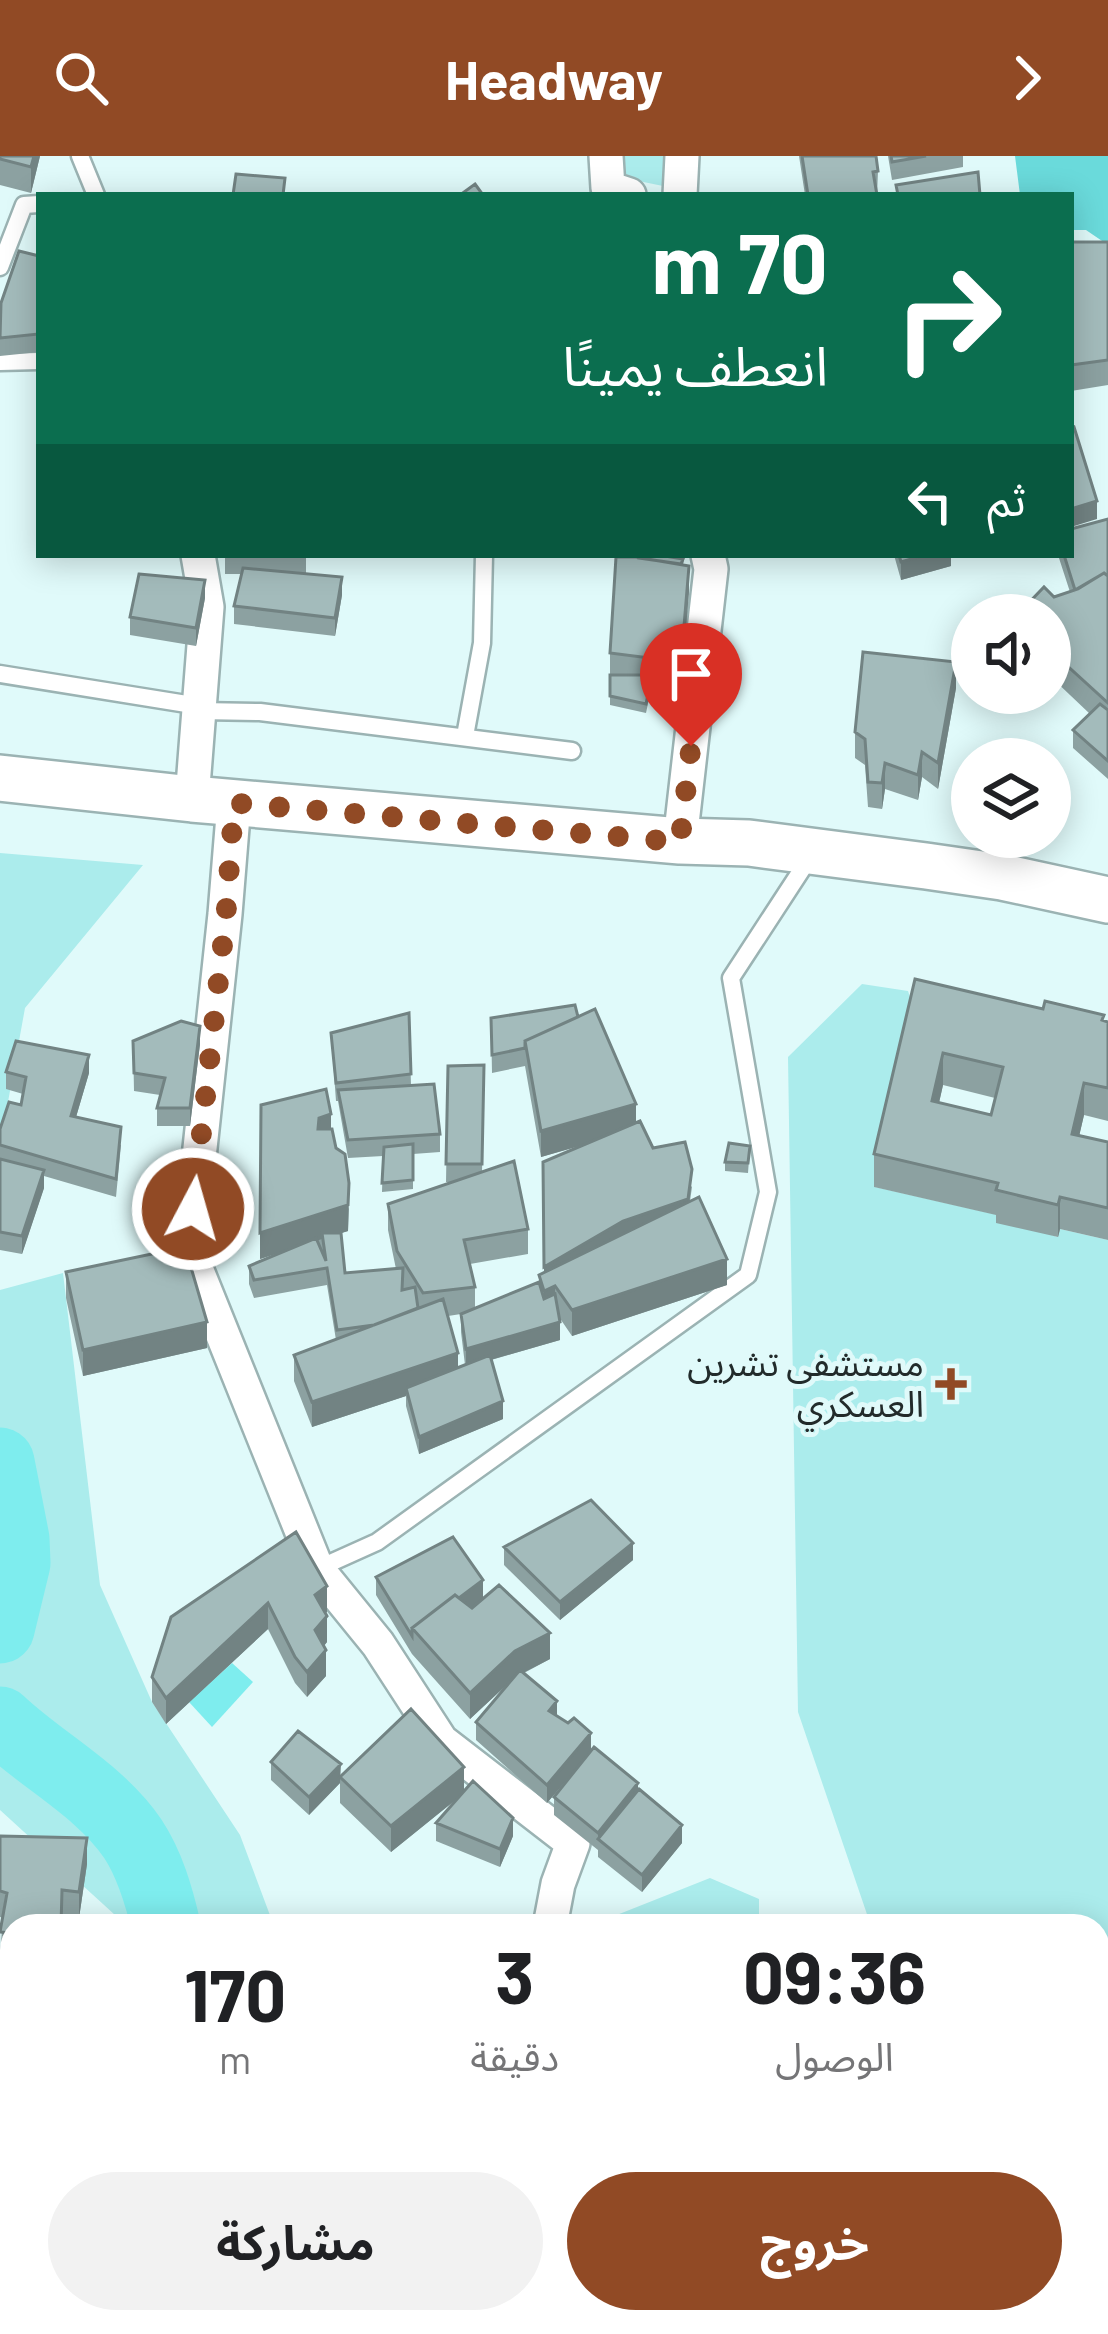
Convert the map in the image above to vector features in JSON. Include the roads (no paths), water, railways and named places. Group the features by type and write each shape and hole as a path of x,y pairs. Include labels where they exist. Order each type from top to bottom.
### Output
{"main road":[{"path":"0,778 680,842 749,843 1002,877 1108,900"}],"street":[{"path":"680,192 682,156"},
{"path":"199,558 207,607 200,708 226,914 189,1251 317,1569 378,1644 440,1741 573,1843 552,1914"},
{"path":"680,842 709,558"}],"lane":[{"path":"80,156 95,192"},
{"path":"0,267 24,205 36,204"},
{"path":"0,362 36,361"},
{"path":"465,736 482,643 484,558"},
{"path":"0,674 200,708 572,751"},
{"path":"317,1569 377,1542 748,1275 769,1192 731,978 814,851"}],"waterway":[{"path":"0,1462 16,1563 0,1629"},
{"path":"0,1721 120,1822 144,1859 163,1914"}],"place":[{"name":"مستشفى تشرين العسكري","path":"951,1384"}]}
